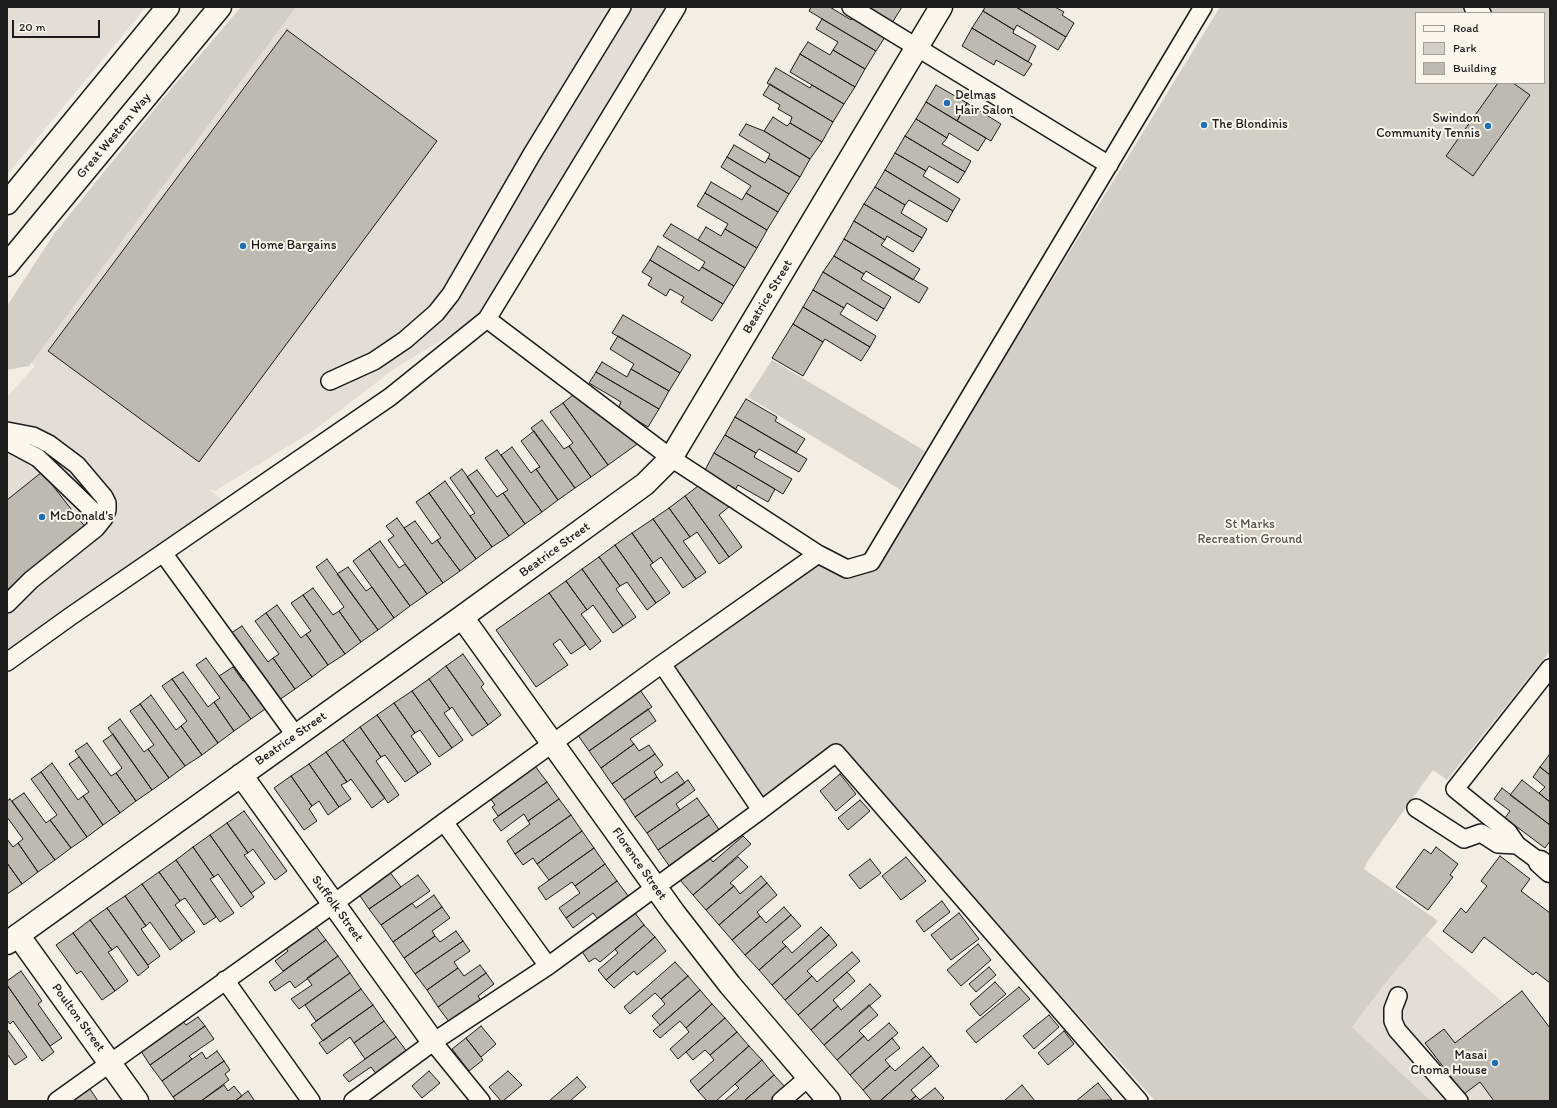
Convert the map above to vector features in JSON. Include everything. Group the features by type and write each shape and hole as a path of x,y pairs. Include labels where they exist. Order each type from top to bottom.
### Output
{"street":[{"path":"7,202 168,7"},
{"name":"Great Western Way","path":"7,265 220,7"},
{"name":"Beatrice Street","path":"12,939 462,617 644,484 671,458 941,7"},
{"name":"Florence Street","path":"462,617 655,887 730,985 830,1101"},
{"name":"Suffolk Street","path":"241,775 433,1042"},
{"name":"Poulton Street","path":"12,939 110,1064 137,1101"}],"lane":[{"path":"330,381 374,361 406,340 436,313 450,294 532,154 622,7"},
{"path":"7,662 390,397 487,319 677,7"},
{"path":"851,7 1109,165"},
{"path":"487,319 671,458 818,554 847,570 871,562 1203,7"},
{"path":"7,431 39,439 49,444 77,465 100,492 107,503 107,510 104,518 96,528 31,580 7,604"},
{"path":"7,439 12,444 38,458 92,510 96,520 96,528"},
{"path":"163,553 296,736"},
{"path":"57,1101 225,980 334,904 444,822 662,664 818,554"},
{"path":"662,664 761,810"},
{"path":"1545,866 1517,845 1508,832 1455,789 1550,668"},
{"path":"353,1101 433,1042 548,966 836,754 1139,1101"},
{"path":"1416,808 1464,839 1482,833 1498,844 1517,845"},
{"path":"444,822 548,966"},
{"path":"225,980 312,1101"},
{"path":"1398,996 1393,1009 1393,1021 1397,1030 1450,1098"},
{"path":"433,1042 481,1101"},
{"path":"781,1101 809,1077"}],"shaded area":[{"path":"7,7 146,7 7,175"},
{"path":"266,7 666,7 660,22 489,305 473,321 394,369 313,431 215,491 209,489 223,501 7,654 7,397 35,366 15,348"},
{"path":"1425,935 1505,1004 1550,1101 1431,1101 1352,1027 1390,977"}],"green space":[{"path":"241,7 296,7 29,366 7,370 7,306 54,234 166,95"},
{"name":"St Marks Recreation Ground","path":"1220,7 1550,7 1550,651 1447,780 1433,770 1369,859 1364,869 1438,921 1390,977 1352,1027 1431,1101 1155,1101 841,748 762,803 673,668 816,562 859,575 878,564"},
{"path":"772,360 925,451 901,490 748,397"}],"building":[{"path":"811,7 830,7 851,20 855,15 887,34 876,51 809,11"},
{"path":"864,7 902,7 892,23"},
{"path":"985,7 1016,7 1066,37 1058,50 1017,25 1014,30 983,11"},
{"path":"1016,7 1055,7 1064,12 1062,15 1074,23 1066,37"},
{"path":"983,11 1014,30 1013,33 1036,46 1028,62 972,28"},
{"path":"822,19 876,51 865,69 833,50 838,42 816,29"},
{"path":"972,28 1032,64 1024,76 996,60 994,65 962,46"},
{"name":"Home Bargains","path":"287,30 437,141 199,462 48,351"},
{"path":"808,42 830,55 833,50 865,69 855,87 800,54"},
{"path":"800,54 855,87 844,104 790,72"},
{"path":"776,68 810,88 812,85 844,104 833,122 767,83"},
{"path":"770,84 833,122 822,142 790,123 792,117 778,109 780,105 763,95"},
{"name":"Swindon Community Tennis","path":"1497,84 1514,84 1530,95 1473,176 1446,156"},
{"name":"Delmas Hair Salon","path":"936,85 967,103 957,121 926,102"},
{"path":"926,102 986,138 978,151 949,133 947,138 916,119"},
{"path":"967,103 1001,124 991,141 957,121"},
{"path":"773,117 787,126 790,123 822,142 810,159 764,131"},
{"path":"916,119 947,138 942,144 971,161 965,172 905,136"},
{"path":"746,124 764,131 810,159 800,177 768,158 770,154 739,135"},
{"path":"905,136 965,172 958,183 929,166 926,171 895,153"},
{"path":"734,145 765,163 768,158 800,177 789,194 727,157"},
{"path":"895,153 926,171 923,176 960,199 953,211 885,170"},
{"path":"727,157 789,194 778,212 746,193 751,186 721,167"},
{"path":"885,170 953,211 947,222 909,200 905,205 875,187"},
{"path":"711,182 742,200 746,193 778,212 767,230 705,193"},
{"path":"875,187 905,205 901,213 927,229 922,238 864,204"},
{"path":"705,193 767,230 757,248 725,229 728,224 697,206"},
{"path":"864,204 922,238 913,252 887,236 885,240 854,221"},
{"path":"854,221 885,240 881,245 920,269 913,280 844,239"},
{"path":"671,224 745,268 734,286 702,267 705,262 663,236"},
{"path":"706,227 721,236 725,229 757,248 745,268 698,240"},
{"path":"844,239 928,288 919,303 866,271 864,274 834,256"},
{"path":"658,246 699,271 702,267 734,286 723,304 650,260"},
{"path":"834,256 864,274 861,279 891,297 884,309 823,272"},
{"path":"650,260 723,304 712,321 681,302 684,297 670,289 666,296 648,285 652,278 642,272"},
{"path":"823,272 884,309 877,321 847,303 844,308 813,290"},
{"path":"813,290 844,308 840,314 876,336 870,347 803,307"},
{"path":"803,307 870,347 861,361 825,339 823,342 793,324"},
{"path":"623,315 691,355 680,373 612,333"},
{"path":"793,324 823,342 803,376 772,358"},
{"path":"618,336 680,373 669,391 631,369 634,364 610,349"},
{"path":"602,362 627,377 631,369 669,391 659,409 596,372"},
{"path":"596,372 659,409 648,427 618,409 621,402 589,383"},
{"path":"573,395 640,442 608,465 563,403"},
{"path":"746,399 777,417 775,421 805,439 796,453 735,417"},
{"path":"563,403 608,465 591,477 569,446 573,443 550,412"},
{"path":"735,417 807,459 799,472 759,449 756,453 725,435"},
{"path":"542,420 564,449 569,446 591,477 575,488 531,428"},
{"path":"534,431 575,488 558,500 536,469 540,467 521,441"},
{"path":"725,435 756,453 754,457 792,479 783,494 714,453"},
{"path":"512,447 531,473 536,469 558,500 542,512 501,455"},
{"path":"497,450 542,512 525,524 503,493 508,490 485,458"},
{"path":"714,453 775,489 768,502 738,485 735,490 704,472"},
{"path":"462,469 509,536 492,547 470,516 475,513 450,478"},
{"path":"477,470 497,497 503,493 525,524 509,536 467,477"},
{"name":"McDonald's","path":"42,472 90,533 31,571 7,590 7,500"},
{"path":"445,481 492,547 476,559 429,493"},
{"path":"698,486 730,506 719,515 742,547 729,557 685,496"},
{"path":"429,493 476,559 460,571 437,540 441,538 416,502"},
{"path":"685,496 729,557 719,564 697,532 690,537 669,508"},
{"path":"669,508 690,537 683,541 706,572 696,579 653,519"},
{"path":"397,518 443,583 427,594 388,540 394,536 386,526"},
{"path":"653,519 696,579 683,588 661,557 653,563 632,533"},
{"path":"415,521 432,544 437,540 460,571 443,583 404,528"},
{"path":"632,533 653,563 650,565 670,593 656,603 615,545"},
{"path":"380,541 399,568 405,564 427,594 410,606 369,549"},
{"path":"615,545 656,603 647,610 627,582 620,586 599,557"},
{"path":"369,549 410,606 394,618 353,561"},
{"path":"599,557 620,586 616,589 636,617 623,626 582,569"},
{"path":"327,559 378,630 361,642 339,611 344,607 316,567"},
{"path":"348,567 366,591 372,587 394,618 378,630 337,574"},
{"path":"582,569 623,626 613,633 593,605 587,610 566,581"},
{"path":"566,581 587,610 581,614 601,641 590,650 549,593"},
{"path":"313,588 333,615 339,611 361,642 345,654 303,595"},
{"path":"549,593 586,644 571,654 560,639 553,644 568,665 536,687 496,630"},
{"path":"303,595 345,654 328,665 306,634 311,631 291,603"},
{"path":"277,605 301,638 306,634 328,665 312,677 266,613"},
{"path":"266,613 312,677 295,689 273,658 279,654 255,621"},
{"path":"242,626 268,662 273,658 295,689 279,700 231,633"},
{"path":"463,654 484,684 481,687 501,715 488,725 446,666"},
{"path":"206,658 251,719 234,731 214,702 220,698 196,665"},
{"path":"446,666 488,725 472,736 452,707 450,709 429,679"},
{"path":"233,667 243,681 248,678 268,707 251,719 219,676"},
{"path":"183,672 208,707 214,702 234,731 218,743 172,679"},
{"path":"172,679 218,743 202,755 181,726 187,721 162,686"},
{"path":"429,679 450,709 444,713 463,740 452,748 412,691"},
{"path":"640,690 652,707 589,751 577,734"},
{"path":"412,691 452,748 439,757 420,730 415,733 394,703"},
{"path":"151,695 176,730 181,726 202,755 185,766 140,704"},
{"path":"394,703 415,733 411,736 431,764 418,773 377,715"},
{"path":"140,704 185,766 169,778 148,749 154,745 130,711"},
{"path":"648,709 656,721 630,739 634,744 601,768 589,751"},
{"path":"377,715 418,773 405,782 385,755 381,757 360,727"},
{"path":"120,719 144,752 148,749 169,778 152,790 108,728"},
{"path":"360,727 381,757 376,761 399,795 388,803 343,740"},
{"path":"113,734 152,790 136,801 116,773 122,768 103,741"},
{"path":"343,740 385,798 372,808 351,779 347,782 326,752"},
{"path":"87,743 111,776 116,773 136,801 120,813 75,751"},
{"path":"634,744 639,751 649,745 655,754 612,784 601,768"},
{"path":"326,752 347,782 341,785 351,799 339,807 309,764"},
{"path":"655,754 663,765 654,772 657,777 624,800 612,784"},
{"path":"1549,755 1550,756 1550,775 1540,767"},
{"path":"79,757 120,813 103,825 83,796 89,792 69,764"},
{"path":"52,763 78,800 83,796 103,825 87,837 41,772"},
{"path":"309,764 339,807 328,815 319,801 312,806 291,776"},
{"path":"535,766 547,782 498,816 492,807 495,805 490,798"},
{"path":"1540,767 1550,775 1550,802 1539,793 1545,787 1533,777"},
{"path":"41,772 87,837 71,848 50,820 57,815 31,779"},
{"path":"677,772 685,783 635,817 624,800 657,777 661,783"},
{"path":"840,774 856,794 836,811 820,791"},
{"path":"291,776 312,806 309,809 317,821 304,830 274,788"},
{"path":"688,780 695,790 676,804 680,810 647,833 635,817"},
{"path":"1522,780 1550,802 1550,825 1510,795"},
{"path":"547,782 559,799 528,821 524,814 501,831 493,820"},
{"path":"1502,788 1550,825 1550,841 1545,848 1505,818 1510,811 1494,799"},
{"path":"24,793 46,823 50,820 71,848 55,860 12,801"},
{"path":"697,798 709,815 658,850 647,833"},
{"path":"10,799 55,860 38,872 18,843 23,839 7,817 7,801"},
{"path":"559,799 571,815 515,854 507,841 530,824 528,821"},
{"path":"860,800 870,811 848,830 838,818"},
{"path":"244,811 287,871 275,880 253,849 248,853 227,823"},
{"path":"571,815 582,831 537,864 533,858 523,865 515,854"},
{"path":"709,815 720,831 670,867 658,850"},
{"path":"227,823 248,853 244,855 265,883 251,893 210,835"},
{"path":"582,831 594,848 549,880 537,864"},
{"path":"210,835 254,897 241,907 218,874 214,877 193,847"},
{"path":"743,836 751,844 693,895 680,880 708,856 713,862"},
{"path":"7,839 13,847 18,843 38,872 22,884 7,863"},
{"path":"193,847 214,877 210,879 234,913 220,922 176,860"},
{"path":"1436,847 1458,864 1450,875 1453,877 1428,910 1396,887 1424,849 1431,854"},
{"path":"594,848 605,864 575,886 572,882 546,900 538,888"},
{"path":"1500,856 1530,879 1521,891 1550,913 1550,983 1536,972 1533,975 1484,937 1472,953 1443,931 1461,908 1466,913 1487,886 1481,881"},
{"path":"738,857 748,867 730,883 734,886 706,910 693,895"},
{"path":"906,857 926,881 901,900 882,876"},
{"path":"870,859 881,873 860,889 849,875"},
{"path":"176,860 216,917 204,925 185,898 180,901 159,872"},
{"path":"7,863 22,884 7,894"},
{"path":"605,864 617,881 566,918 559,908 580,893 575,886"},
{"path":"389,871 401,887 369,909 358,893"},
{"path":"159,872 180,901 175,905 195,932 182,941 142,884"},
{"path":"418,875 430,891 381,925 369,909"},
{"path":"761,876 767,883 719,925 706,910 734,886 740,894"},
{"path":"617,881 629,897 598,919 593,913 573,928 566,918"},
{"path":"767,883 777,895 757,912 760,916 732,940 719,925"},
{"path":"142,884 182,941 170,950 150,922 146,926 125,896"},
{"path":"434,895 442,907 393,942 381,925 412,903 416,908"},
{"path":"125,896 146,926 141,929 160,956 148,965 107,908"},
{"path":"942,901 950,912 924,932 916,921"},
{"path":"442,907 450,918 432,931 435,936 404,958 393,942"},
{"path":"784,907 791,915 745,955 732,940 760,916 766,923"},
{"path":"107,908 149,967 138,976 117,946 112,950 90,920"},
{"path":"635,913 644,925 600,962 595,958 589,962 581,950"},
{"path":"959,913 979,939 951,960 931,935"},
{"path":"791,915 801,926 782,942 786,946 759,970 745,955"},
{"path":"90,920 112,950 108,952 128,981 115,991 73,933"},
{"path":"314,924 326,940 283,971 275,961 288,951 284,946"},
{"path":"644,925 655,937 606,980 598,970 618,953 615,949"},
{"path":"821,927 829,935 772,985 759,970 786,946 792,953"},
{"path":"456,931 463,941 415,974 404,958 435,936 440,942"},
{"path":"73,933 115,991 102,1000 81,971 77,974 56,945"},
{"path":"829,935 837,945 807,971 812,976 785,1000 772,985"},
{"path":"655,937 666,951 637,975 634,971 614,988 606,980"},
{"path":"326,940 338,956 295,988 290,981 275,991 269,982"},
{"path":"463,941 470,951 454,962 458,968 427,990 415,974"},
{"path":"978,944 991,960 961,986 947,970"},
{"path":"852,952 860,961 798,1015 785,1000 812,976 817,982"},
{"path":"338,956 350,973 299,1009 291,999 312,985 307,978"},
{"path":"675,962 688,976 661,999 655,993 630,1014 624,1007"},
{"path":"480,965 486,973 438,1007 427,990 458,968 464,976"},
{"path":"989,967 996,975 976,992 969,984"},
{"path":"21,971 42,1001 38,1004 62,1038 50,1046 7,985 7,981"},
{"path":"847,972 855,981 833,1000 838,1006 811,1030 798,1015"},
{"path":"350,973 361,989 316,1021 305,1005"},
{"path":"486,973 494,984 478,996 481,1001 450,1023 438,1007"},
{"path":"688,976 700,990 660,1025 652,1016 665,1004 661,999"},
{"path":"995,982 1006,994 980,1016 970,1004"},
{"path":"870,984 881,996 824,1045 811,1030 838,1006 841,1010"},
{"path":"7,985 54,1052 42,1061 13,1021 10,1024 7,1020"},
{"path":"1019,987 1030,999 976,1043 966,1031"},
{"path":"361,989 373,1005 323,1041 311,1025"},
{"path":"700,990 712,1004 686,1028 680,1021 660,1038 653,1031"},
{"name":"Masai Choma House","path":"1522,991 1550,1028 1550,1101 1494,1101 1480,1082 1464,1094 1425,1043 1444,1029 1455,1043"},
{"path":"712,1004 725,1018 678,1059 670,1049 689,1032 686,1028"},
{"path":"373,1005 384,1021 354,1043 350,1037 327,1054 319,1043"},
{"path":"869,1005 878,1015 859,1031 864,1036 837,1060 824,1045"},
{"path":"1049,1015 1059,1027 1034,1049 1023,1036"},
{"path":"198,1017 205,1026 150,1065 139,1048 181,1019 186,1025"},
{"path":"725,1018 737,1032 710,1055 705,1050 693,1060 686,1052"},
{"path":"384,1021 396,1037 365,1059 354,1043"},
{"path":"889,1023 898,1033 850,1075 837,1060 864,1036 868,1041"},
{"path":"205,1026 214,1039 189,1056 192,1059 162,1081 150,1065"},
{"path":"481,1026 496,1044 481,1057 466,1038"},
{"path":"7,1029 27,1057 15,1065 7,1054"},
{"path":"1064,1031 1074,1044 1048,1065 1038,1053"},
{"path":"737,1032 749,1046 698,1091 690,1081 714,1060 710,1055"},
{"path":"396,1037 408,1053 377,1075 371,1067 349,1082 343,1075"},
{"path":"466,1038 483,1060 469,1071 452,1049"},
{"path":"892,1038 900,1048 885,1060 890,1066 863,1090 850,1075"},
{"path":"749,1046 762,1060 716,1101 707,1101 698,1091"},
{"path":"923,1047 931,1056 880,1101 872,1101 863,1090 890,1066 895,1071"},
{"path":"217,1051 224,1061 173,1097 162,1081 202,1052 206,1059"},
{"path":"931,1056 939,1066 911,1090 916,1096 910,1101 880,1101"},
{"path":"762,1060 774,1075 744,1101 724,1101 739,1088 735,1084"},
{"path":"224,1061 230,1070 225,1074 229,1080 201,1101 176,1101 173,1097"},
{"path":"429,1071 440,1083 422,1098 412,1086"},
{"path":"508,1071 522,1085 503,1101 501,1101 489,1087"},
{"path":"774,1075 786,1088 772,1101 744,1101"},
{"path":"577,1077 586,1087 570,1101 549,1101"},
{"path":"1098,1083 1112,1100 1076,1101"},
{"path":"224,1085 228,1091 234,1086 242,1096 235,1101 201,1101"},
{"path":"1022,1085 1035,1101 1004,1101"},
{"path":"88,1086 98,1101 67,1101"},
{"path":"935,1088 944,1098 941,1101 910,1101 916,1096 920,1100"},
{"path":"248,1091 254,1100 235,1101"}],"place":[{"name":"Delmas Hair Salon","path":"947,103"},
{"name":"The Blondinis","path":"1204,125"},
{"name":"Swindon Community Tennis","path":"1488,126"},
{"name":"Home Bargains","path":"243,246"},
{"name":"McDonald's","path":"42,517"},
{"name":"Masai Choma House","path":"1495,1063"}]}
